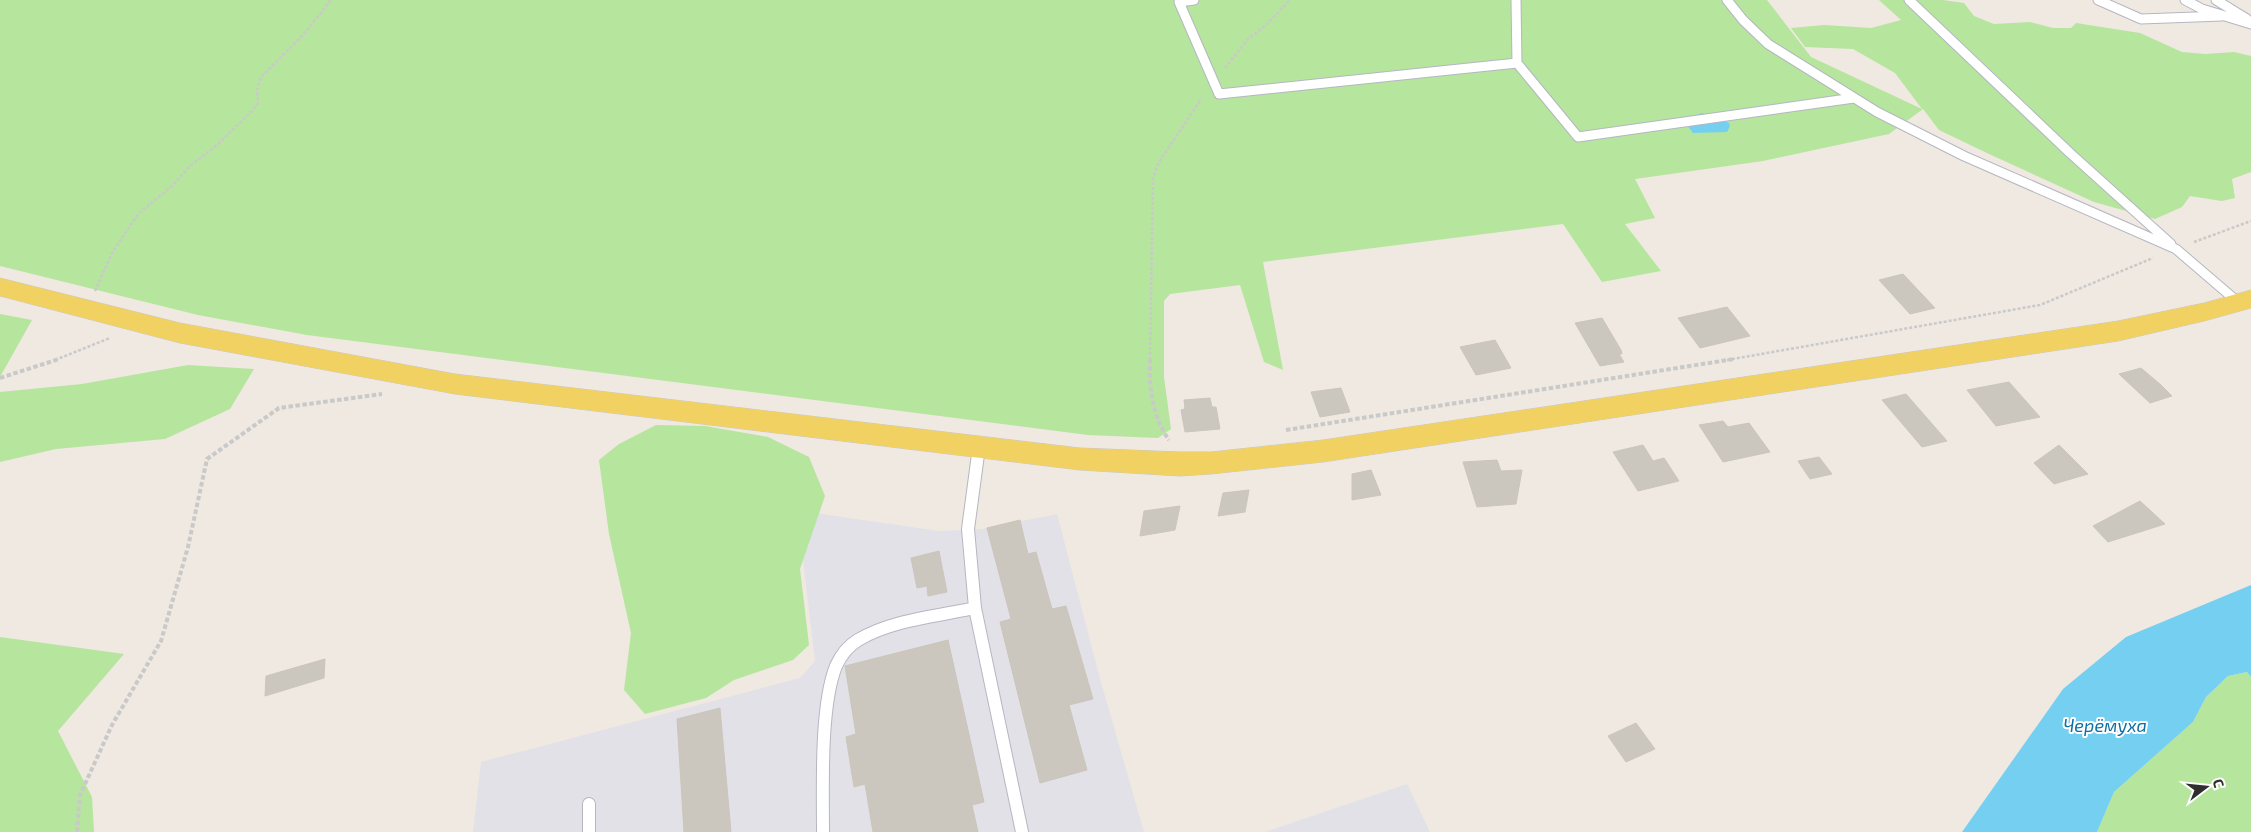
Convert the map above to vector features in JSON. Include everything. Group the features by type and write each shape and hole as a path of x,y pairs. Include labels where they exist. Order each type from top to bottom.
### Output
{"main road":[{"path":"0,287 190,335 455,384 1080,459 1180,464 1239,461 1343,448 2118,331 2245,301"}],"lane":[{"path":"1194,0 1179,2 1219,94 1517,63"},
{"path":"1516,0 1517,63 1578,137 1854,98"},
{"path":"1727,0 1743,20 1768,44 1877,112 1964,156 2176,249"},
{"path":"1909,0 2070,153 2160,232 2176,249 2245,301"},
{"path":"2098,0 2140,19 2222,16"},
{"path":"2185,0 2202,9 2222,16 2251,23"},
{"path":"2216,0 2251,23"},
{"path":"979,447 968,530 975,608 1022,832"},
{"path":"823,832 825,725 833,673 838,661 846,650 859,639 875,632 975,608"},
{"path":"589,804 589,832"}],"path":[{"path":"82,307 96,290 112,252 138,214 172,186 190,166 254,109 258,103 257,88 261,77 303,35 331,0"},
{"path":"1220,73 1248,39 1266,25 1290,0"},
{"path":"1171,442 1161,429 1149,390 1152,290 1152,184 1159,162 1189,116 1202,102 1204,92"},
{"path":"1280,431 1668,370 1906,330 2040,305 2126,267 2251,221"},
{"path":"0,378 71,355 116,335"},
{"path":"77,832 80,795 112,725 161,641 188,547 207,459 279,408 386,393"}],"shaded area":[{"path":"815,513 939,531 982,529 1057,514 1099,675 1144,832 473,832 481,762 800,678 815,661 798,517"},
{"path":"1407,784 1430,832 1265,832"}],"green space":[{"path":"0,0 1767,0 1811,57 1922,109 1895,73 1853,49 1805,47 1791,28 1824,25 1871,28 1901,20 1879,0 1943,0 1964,3 1974,16 1994,24 2030,22 2053,28 2071,28 2076,23 2140,33 2182,52 2205,54 2234,52 2251,56 2251,172 2232,179 2235,198 2222,201 2190,196 2182,207 2155,219 2094,202 1989,154 1939,130 1923,109 1889,134 1763,161 1635,179 1655,218 1625,224 1661,271 1602,282 1563,224 1263,262 1283,370 1264,362 1240,285 1170,294 1164,301 1164,377 1171,429 1158,438 1088,435 307,335 198,315 0,266","holes":["1701,113 1710,114 1730,126 1728,128 1690,118"]},
{"path":"0,314 32,320 0,377"},
{"path":"188,365 254,369 230,409 165,439 56,449 0,462 0,392 82,384"},
{"path":"656,425 705,426 768,437 809,457 825,496 800,569 809,645 793,660 734,680 706,698 645,714 624,690 631,633 609,534 599,460 619,444"},
{"path":"0,637 124,654 58,731 92,797 94,832 0,832"},
{"path":"2247,672 2251,677 2251,832 2097,832 2114,792 2193,722 2206,697 2228,676"}],"water":[{"path":"1701,113 1710,114 1729,123 1730,126 1727,132 1693,133 1687,125 1690,118"},
{"name":"Черёмуха","path":"2251,585 2251,677 2247,672 2228,676 2206,697 2193,722 2114,792 2097,832 1962,832 2063,689 2126,637"}],"building":[{"path":"1903,274 1935,308 1910,314 1879,280"},
{"path":"1727,307 1750,336 1700,348 1678,318"},
{"path":"1602,318 1621,350 1622,354 1619,354 1624,362 1600,366 1575,323"},
{"path":"1495,340 1511,368 1476,375 1460,347"},
{"path":"2141,368 2172,396 2150,403 2119,374"},
{"path":"2009,382 2040,417 1996,426 1967,390"},
{"path":"1341,388 1350,412 1320,417 1311,392"},
{"path":"1906,394 1947,441 1922,447 1882,400"},
{"path":"1210,398 1212,407 1216,407 1220,429 1185,432 1181,410 1185,409 1184,400"},
{"path":"1723,421 1728,427 1749,423 1770,452 1723,462 1699,425"},
{"path":"1643,445 1653,461 1664,458 1679,481 1638,491 1613,452"},
{"path":"2059,445 2088,474 2054,484 2034,463"},
{"path":"1819,457 1832,474 1810,479 1798,461"},
{"path":"1497,460 1501,471 1522,470 1516,504 1477,507 1463,462"},
{"path":"1371,470 1381,495 1352,500 1352,474"},
{"path":"1249,490 1245,512 1218,516 1223,493"},
{"path":"2140,501 2165,524 2108,542 2093,526"},
{"path":"1180,506 1175,530 1140,536 1144,511"},
{"path":"1020,520 1028,554 1036,552 1052,609 1066,606 1093,699 1069,705 1087,770 1040,783 1000,622 1011,619 987,528"},
{"path":"939,551 947,592 928,596 927,586 917,588 911,558"},
{"path":"948,640 984,802 972,805 978,832 873,832 865,784 854,787 846,737 856,734 845,666"},
{"path":"325,659 324,678 265,696 266,676"},
{"path":"720,708 731,832 684,832 677,719"},
{"path":"1636,723 1655,749 1626,762 1608,736"}]}
